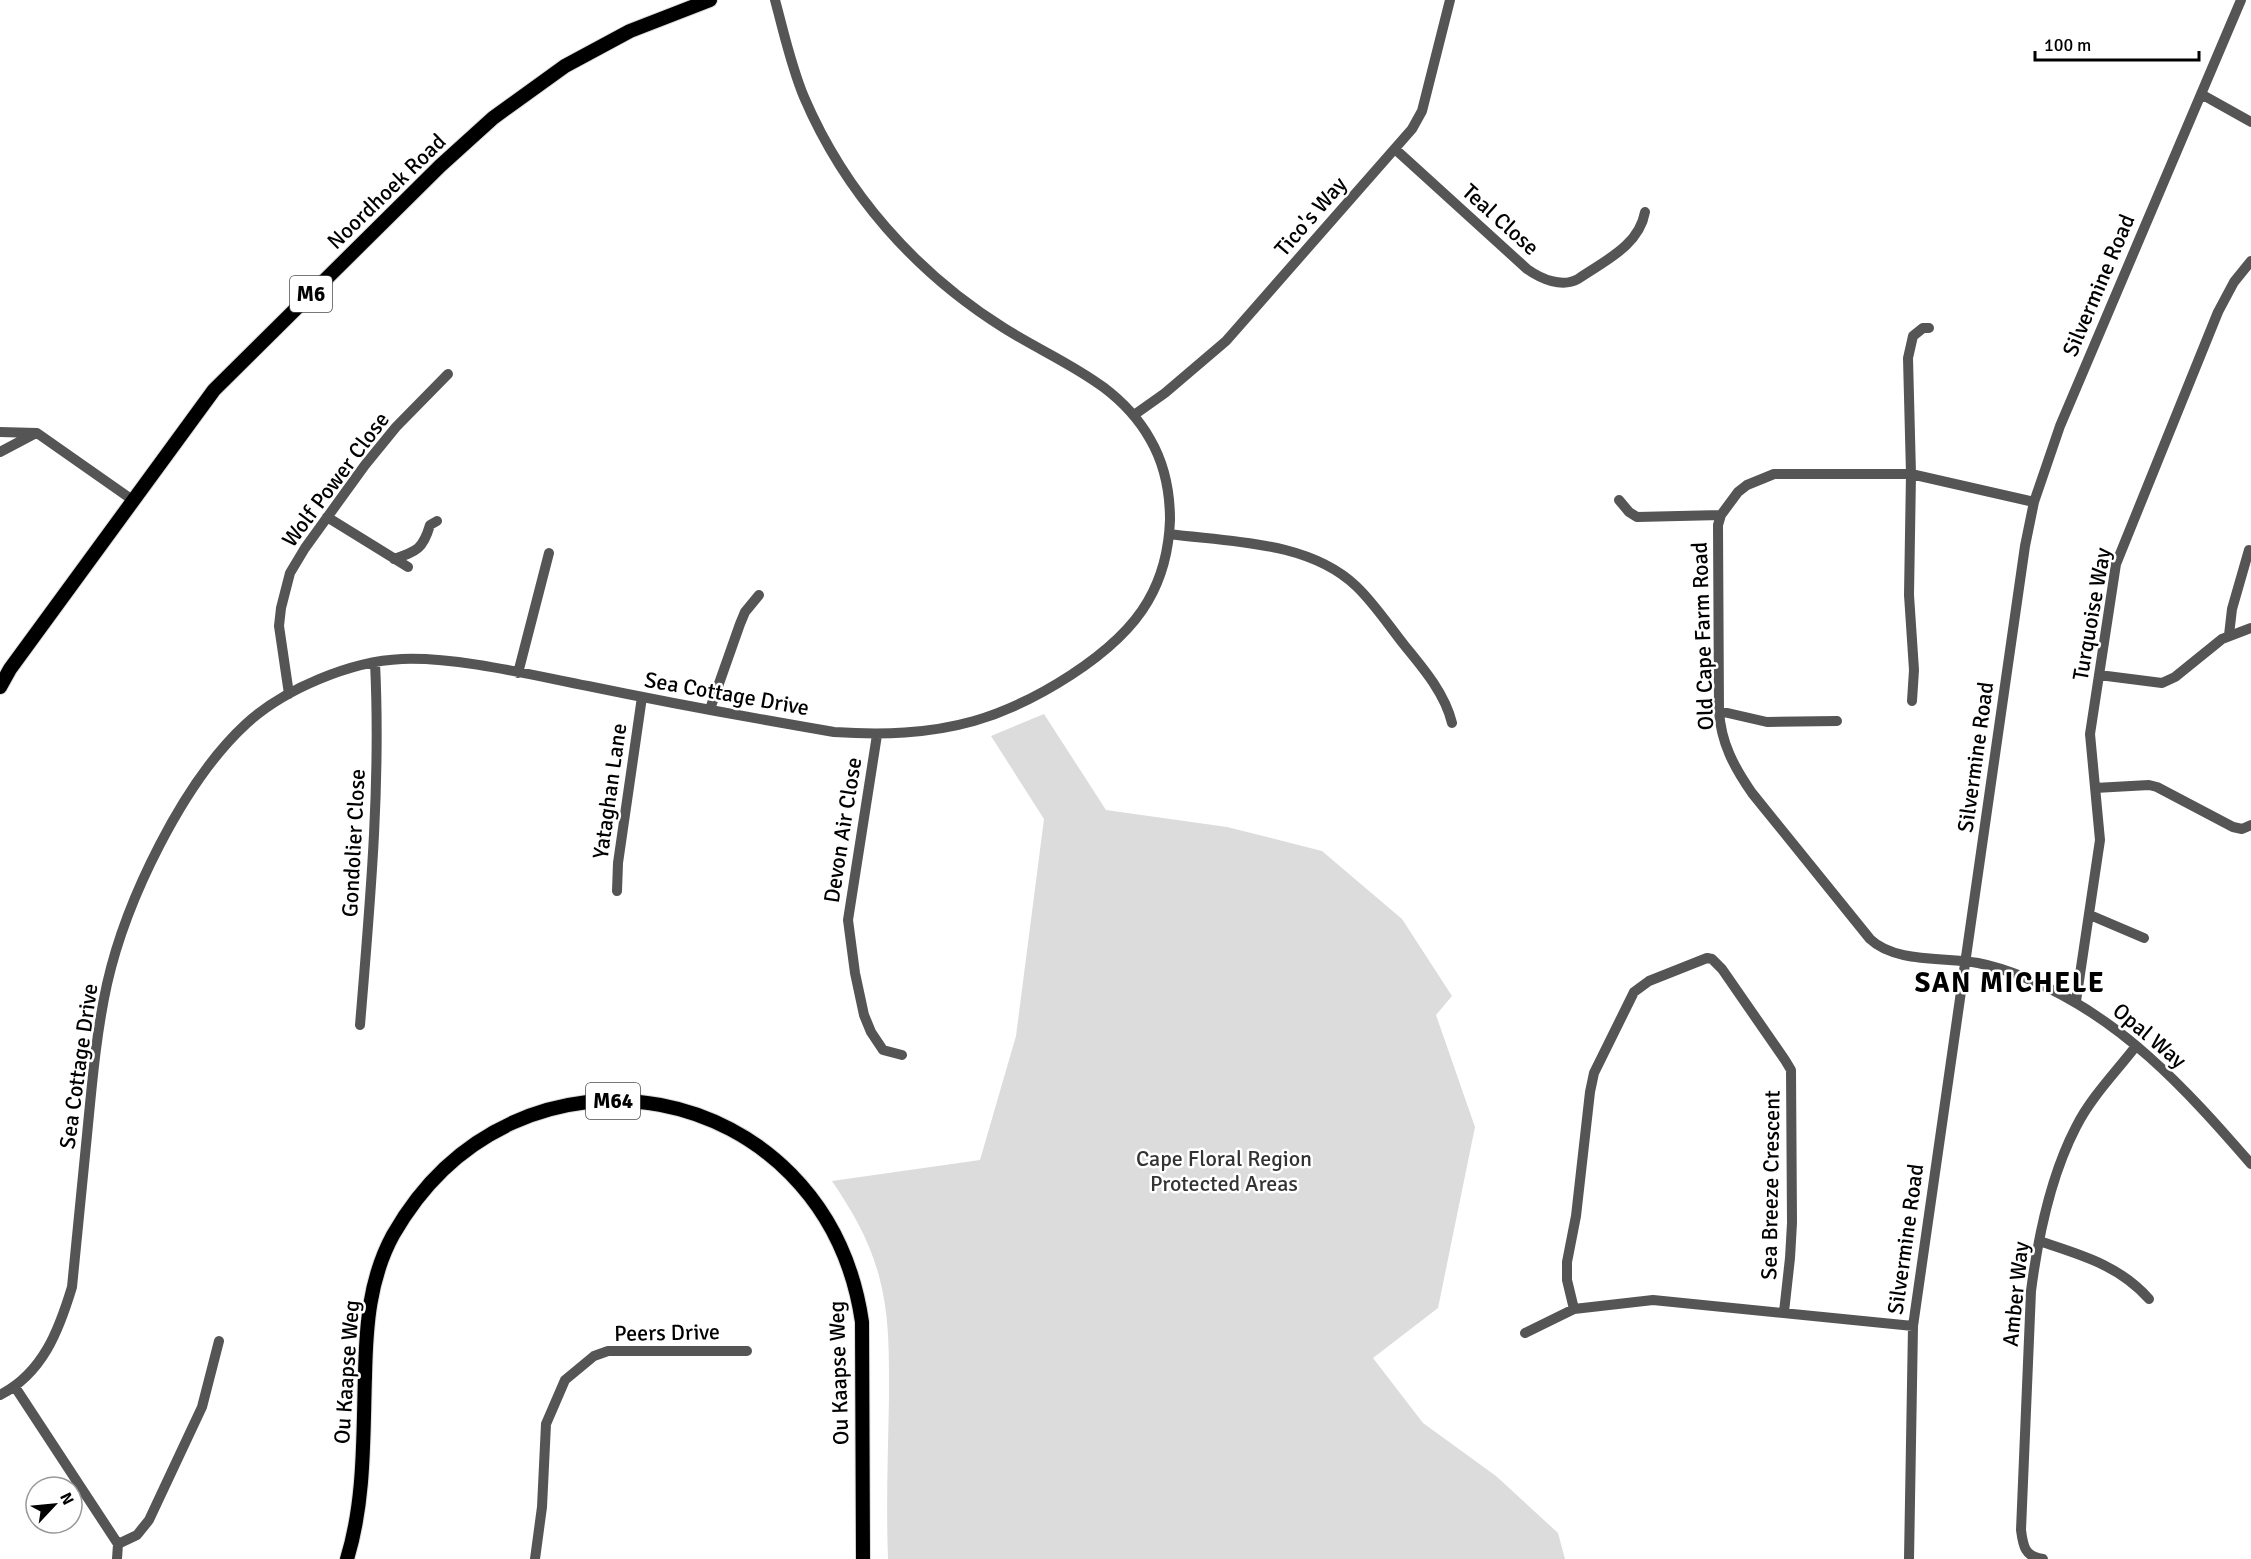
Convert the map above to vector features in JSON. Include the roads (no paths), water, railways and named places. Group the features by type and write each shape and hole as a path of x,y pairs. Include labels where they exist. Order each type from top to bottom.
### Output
{"main road":[{"name":"Noordhoek Road","path":"0,687 22,652 214,390 432,174 493,118 549,76 600,46 648,23 710,0"},
{"name":"Ou Kaapse Weg","path":"347,1559 356,1524 360,1488 366,1324 376,1278 393,1236 430,1182 465,1150 487,1134 534,1113 583,1102 604,1101 650,1103 679,1110 704,1117 748,1139 784,1166 819,1207 832,1227 850,1271 861,1322 863,1559"}],"street":[{"name":"Sea Cottage Drive","path":"0,1395 15,1387 31,1372 46,1352 60,1326 72,1287 97,1035 107,981 123,931 160,844 210,762 246,724 264,709 289,694 332,675 375,663 400,659 518,672 834,732 877,735 923,732 976,720 1035,696 1060,681 1114,640 1148,602 1164,564 1169,534 1170,506 1160,458 1150,438 1134,415 1104,386 1026,342 965,302 939,282 906,251 877,218 844,172 822,135 792,64 775,0"},
{"name":"Tico's Way","path":"1134,415 1165,393 1226,342 1412,129 1422,111 1450,0"},
{"name":"Silvermine Road","path":"1909,1559 1913,1326 2034,502 2046,462 2080,376 2241,0"},
{"path":"2201,94 2251,122"},
{"name":"Teal Close","path":"1395,149 1527,268 1540,276 1562,284 1578,279 1630,243 1638,234 1644,216"},
{"name":"Turquoise Way","path":"2076,1001 2100,840 2090,734 2113,582 2120,552 2218,312 2234,282 2251,261"},
{"path":"1912,701 1914,670 1909,595 1911,474 1908,423 1909,347 1913,336 1918,331 1929,328"},
{"name":"Wolf Power Close","path":"289,694 279,626 280,608 290,573 305,548 396,427 448,374"},
{"path":"0,432 37,433 134,501"},
{"path":"0,452 37,433"},
{"name":"Old Cape Farm Road","path":"1965,962 1886,951 1870,939 1734,768 1723,738 1719,711 1718,543 1721,515 1747,484 1774,474 1911,474 2034,502"},
{"path":"1619,500 1629,512 1637,517 1721,515"},
{"path":"327,518 408,567"},
{"path":"394,559 418,550 425,540 430,525 437,521"},
{"path":"1169,534 1298,552 1343,576 1362,592 1419,664 1445,701 1452,723"},
{"path":"2229,635 2232,609 2249,550"},
{"path":"518,672 549,553"},
{"path":"710,709 745,612 759,595"},
{"path":"2099,675 2163,683 2175,677 2229,635 2251,628"},
{"name":"Gondolier Close","path":"360,1025 374,862 378,711 375,663"},
{"name":"Yataghan Lane","path":"617,891 618,863 642,697"},
{"path":"1719,711 1767,722 1837,721"},
{"name":"Devon Air Close","path":"877,735 848,920 860,995 871,1032 883,1050 902,1055"},
{"path":"2095,788 2149,785 2233,827 2242,829 2251,825"},
{"path":"2090,915 2144,938"},
{"name":"Sea Breeze Crescent","path":"1574,1309 1567,1280 1567,1262 1576,1216 1594,1073 1634,992 1649,981 1707,958 1712,959 1722,969 1791,1070 1791,1258 1784,1312"},
{"name":"Opal Way","path":"1965,962 1977,963 2017,975 2076,1001 2167,1072 2251,1164"},
{"name":"Amber Way","path":"2043,1559 2030,1555 2025,1550 2021,1530 2031,1291 2039,1241 2045,1210 2076,1126 2136,1046"},
{"path":"2039,1241 2092,1258 2109,1266 2133,1282 2149,1299"},
{"path":"1525,1333 1574,1309 1653,1300 1913,1326"},
{"path":"118,1544 137,1536 149,1520 202,1407 219,1341"},
{"name":"Peers Drive","path":"535,1559 542,1507 546,1424 565,1380 594,1356 608,1351 747,1351"},
{"path":"15,1387 118,1544 117,1559"}],"district":[{"name":"SAN MICHELE","path":"2010,982"}],"park label":[{"name":"Cape Floral Region Protected Areas","path":"1224,1170"}]}
